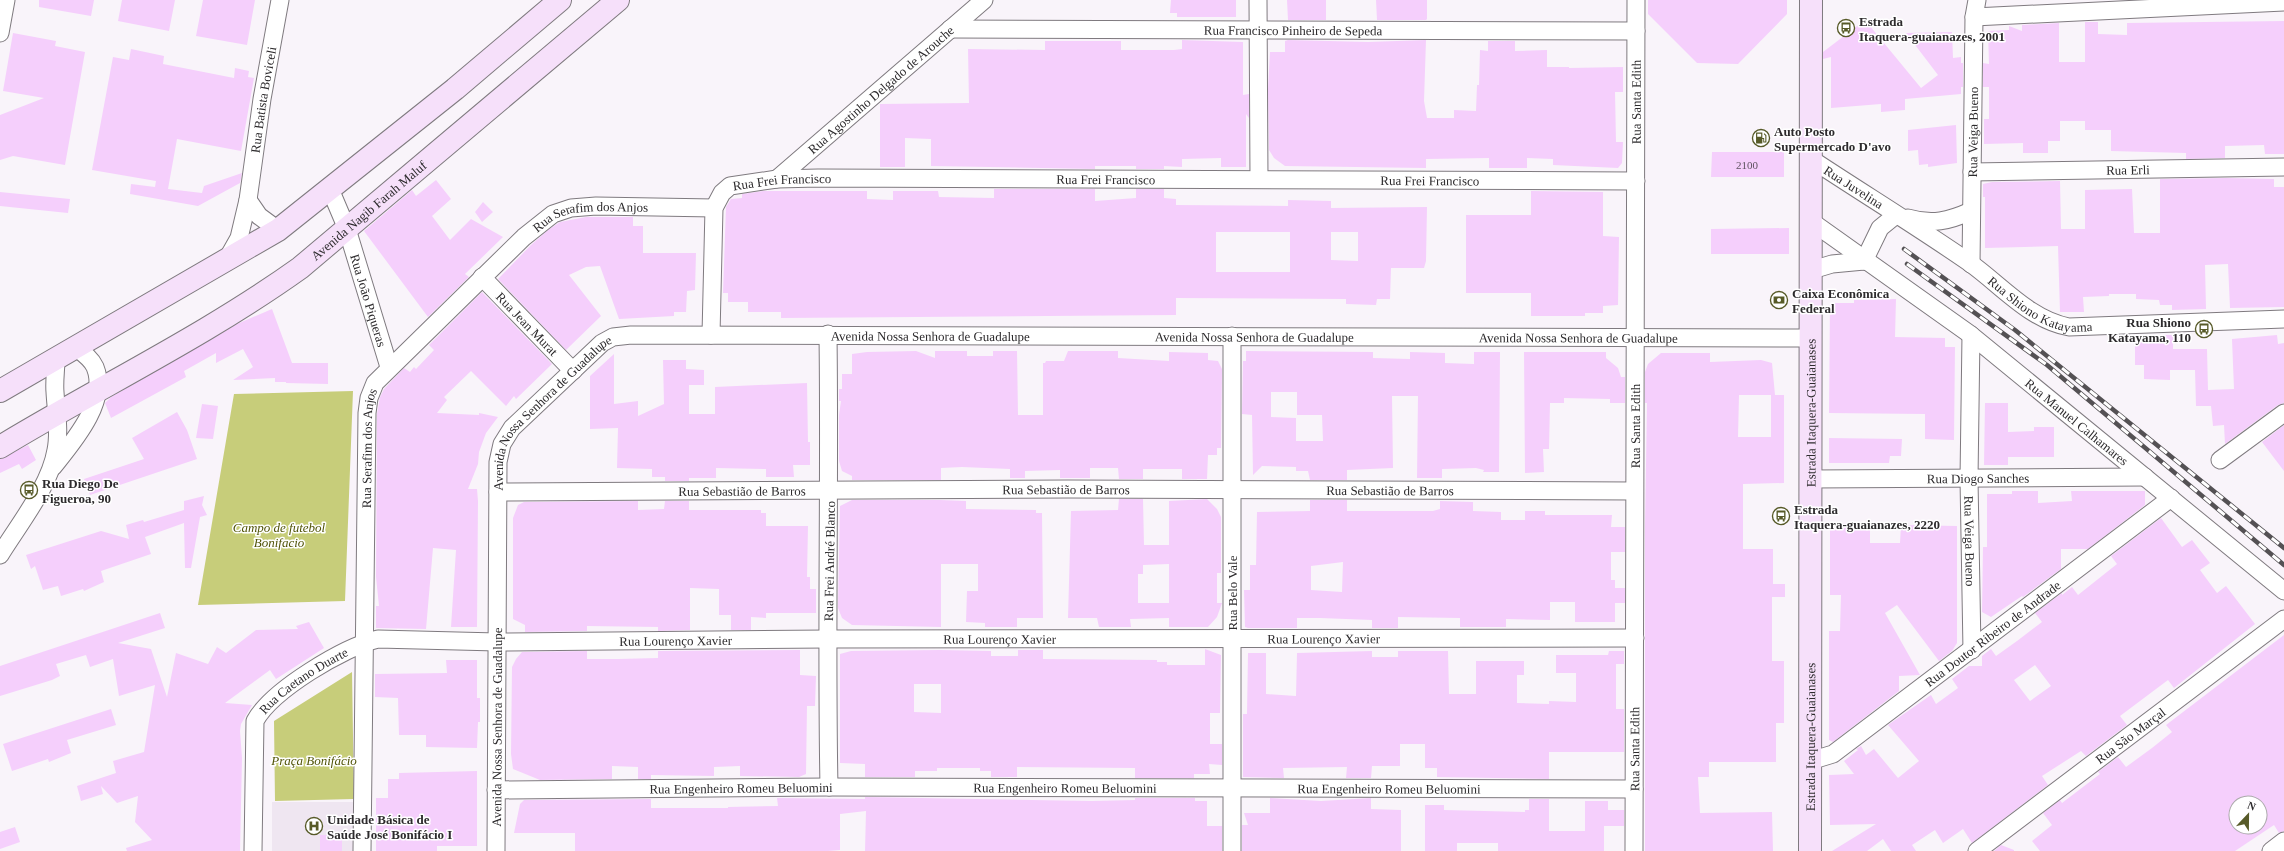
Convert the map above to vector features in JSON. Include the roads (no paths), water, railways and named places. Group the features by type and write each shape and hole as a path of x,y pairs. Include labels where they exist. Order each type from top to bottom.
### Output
{"main road":[{"path":"0,391 226,262 278,230 455,89 560,0"},
{"name":"Avenida Nagib Farah Maluf","path":"0,448 56,413 253,301 300,268 347,230 618,0"},
{"name":"Estrada Itaquera-Guaianases","path":"1810,851 1810,338 1812,270 1811,0"}],"street":[{"path":"0,33 6,0"},
{"name":"Rua Batista Boviceli","path":"226,262 239,238 248,200 262,99 280,0"},
{"name":"Rua Agostinho Delgado de Arouche","path":"777,179 984,0"},
{"path":"1258,0 1259,178"},
{"name":"Rua Santa Edith","path":"1634,851 1636,0"},
{"name":"Rua Veiga Bueno","path":"1971,264 1974,17 1977,0"},
{"path":"1974,17 2284,2"},
{"name":"Rua Francisco Pinheiro de Sepeda","path":"950,29 1636,31"},
{"name":"Rua Juvelina","path":"1811,159 1971,264"},
{"name":"Rua Erli","path":"1972,172 2284,167"},
{"name":"Rua Frei Francisco","path":"711,335 714,208 722,193 730,186 777,179 1259,178 1636,181"},
{"name":"Rua João Piqueras","path":"330,189 347,230 389,367"},
{"path":"248,200 259,216 278,230"},
{"name":"Rua Serafim dos Anjos","path":"362,851 366,642 367,413 369,398 375,383 389,367 524,237 554,214 571,208 596,206 714,208"},
{"name":"Rua Juvelina","path":"1896,215 1933,223 1950,221 1972,211"},
{"path":"1812,270 1832,264 1864,261 1880,228 1896,215"},
{"name":"Rua Manuel Calhamares","path":"1812,222 1864,261 1971,335 2284,591"},
{"name":"Rua Shiono Katayama","path":"1971,264 2046,320 2069,327 2284,319"},
{"name":"Rua Jean Murat","path":"482,277 573,371"},
{"name":"Avenida Nossa Senhora de Guadalupe","path":"496,851 498,462 502,444 521,419 602,343 613,337 631,335 828,334 1810,338"},
{"name":"Rua Frei André Blanco","path":"828,334 830,489 828,787"},
{"name":"Rua Veiga Bueno","path":"1971,335 1969,479 1972,650"},
{"name":"Rua Belo Vale","path":"1232,336 1232,851"},
{"path":"0,555 50,472 77,438 92,411 98,378 95,367 90,359 76,347"},
{"path":"50,472 56,451 56,413 54,390 56,358"},
{"path":"2220,460 2284,413"},
{"name":"Rua Diogo Sanches","path":"1811,479 2145,477"},
{"name":"Rua Sebastião de Barros","path":"498,492 830,489 1634,491"},
{"name":"Rua Doutor Ribeiro de Andrade","path":"1810,761 1833,754 2171,498"},
{"name":"Rua São Marçal","path":"1977,851 2284,619"},
{"name":"Rua Lourenço Xavier","path":"366,642 378,639 497,642 828,639 1635,638"},
{"name":"Rua Caetano Duarte","path":"253,851 255,721 261,709 278,693 343,652 366,642"},
{"name":"Rua Engenheiro Romeu Beluomini","path":"496,790 828,787 1634,789"},
{"path":"2271,851 2284,841"}],"railway":[{"path":"1904,249 2015,330 2284,548"},
{"path":"1907,264 2047,365 2284,565"}],"place":[{"name":"Estrada Itaquera-guaianazes, 2001","path":"1846,28"},
{"name":"Auto Posto Supermercado D'avo","path":"1761,138"},
{"name":"Caixa Econômica Federal","path":"1779,300"},
{"name":"Rua Shiono Katayama, 110","path":"2204,329"},
{"name":"Rua Diego De Figueroa, 90","path":"29,490"},
{"name":"Estrada Itaquera-guaianazes, 2220","path":"1781,516"},
{"name":"Unidade Básica de Saúde José Bonifácio I","path":"314,826"}],"park label":[{"name":"Campo de futebol Bonifacio","path":"279,534"},
{"name":"Praça Bonifácio","path":"314,760"}]}
